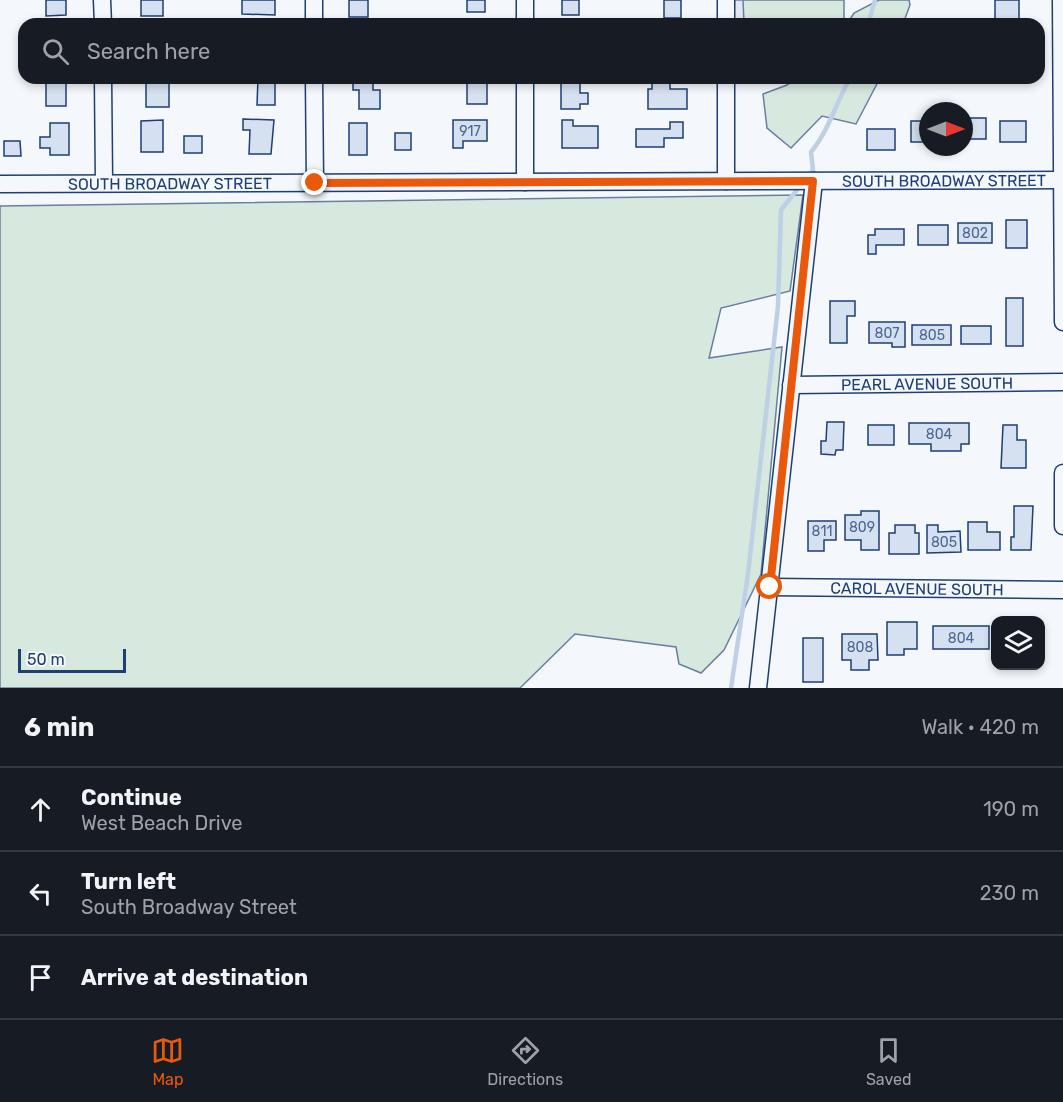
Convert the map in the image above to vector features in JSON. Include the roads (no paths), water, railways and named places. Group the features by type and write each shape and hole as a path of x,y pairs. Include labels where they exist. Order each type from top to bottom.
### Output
{"street":[{"path":"102,0 103,18"},
{"path":"314,0 314,18"},
{"path":"525,0 525,18"},
{"path":"726,0 726,18"},
{"path":"1061,0 1060,180 1063,322"},
{"path":"103,84 104,183"},
{"path":"314,84 315,183"},
{"path":"525,84 525,182"},
{"path":"726,84 726,181"},
{"name":"SOUTH BROADWAY STREET","path":"0,184 1060,180"},
{"path":"758,688 813,181"},
{"name":"PEARL AVENUE SOUTH","path":"791,385 1063,382"},
{"path":"1063,473 1063,526"},
{"name":"CAROL AVENUE SOUTH","path":"770,587 1063,590"}],"waterway":[{"path":"870,18 875,0"},
{"path":"807,177 813,170 811,152 828,126 847,84"},
{"path":"731,688 748,574 778,306 781,210 800,186"}]}
